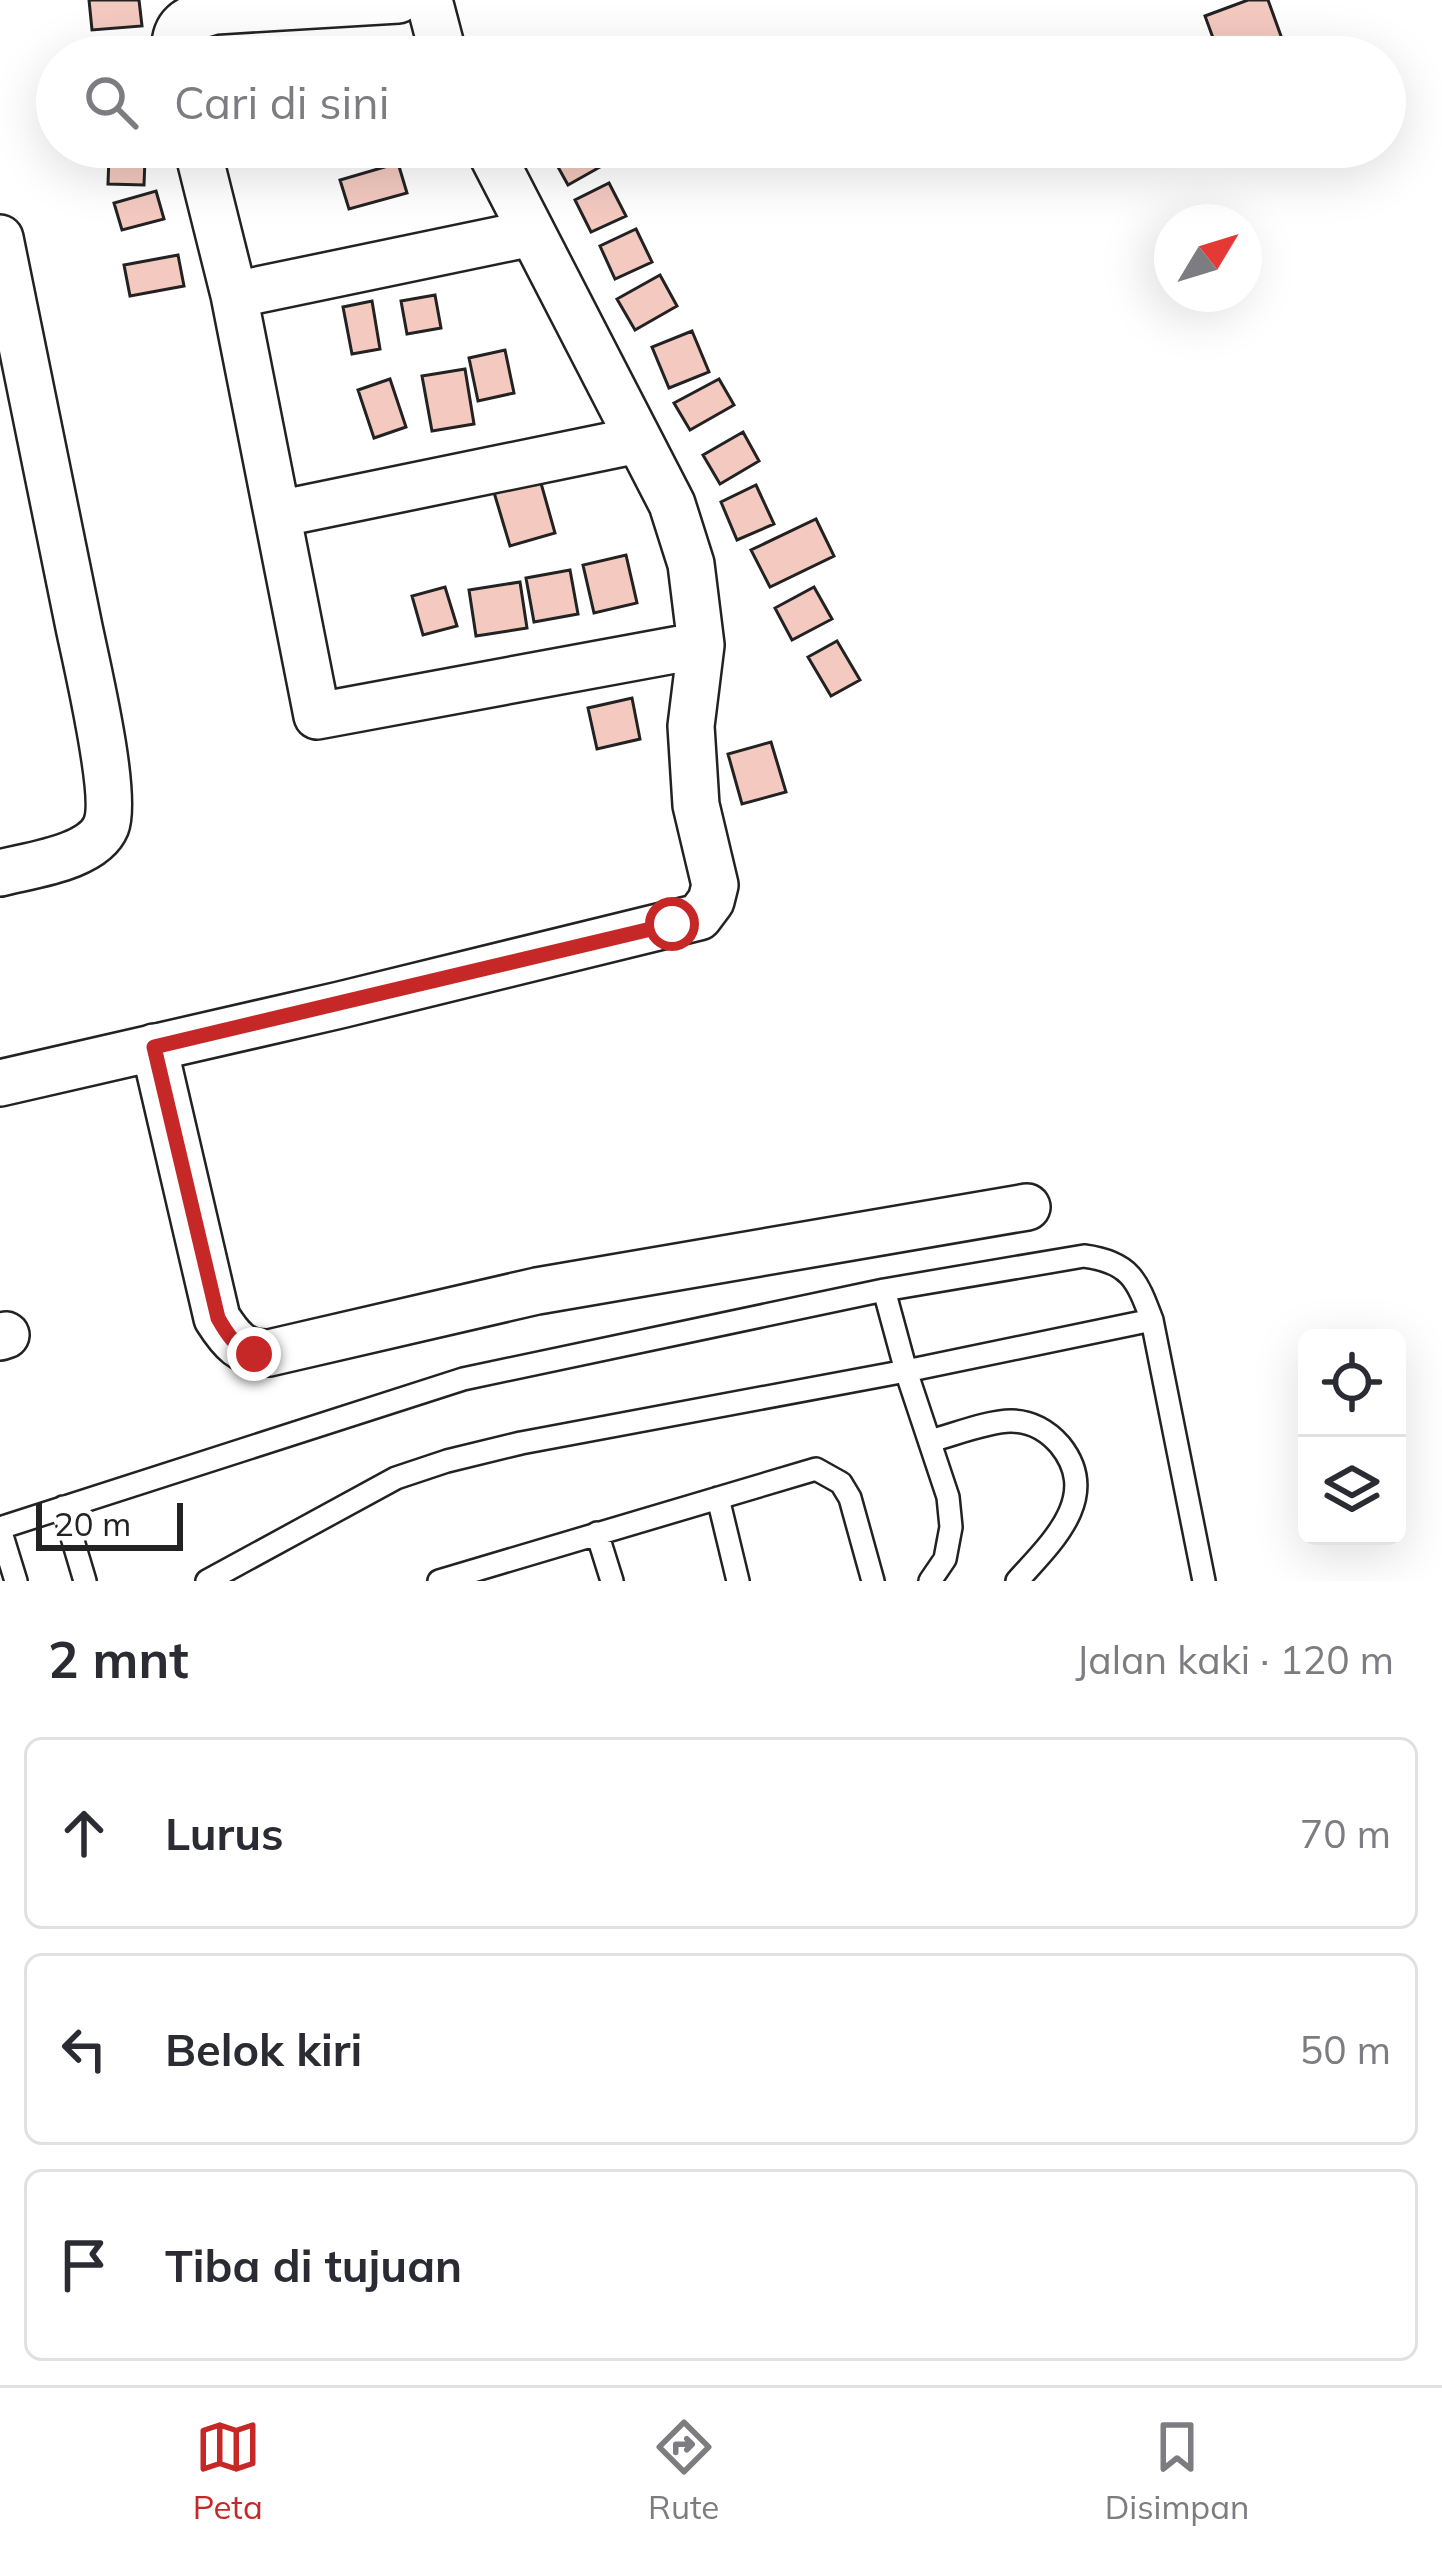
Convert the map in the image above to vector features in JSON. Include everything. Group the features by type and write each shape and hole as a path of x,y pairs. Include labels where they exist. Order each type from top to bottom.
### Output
{"street":[{"path":"176,36 193,16 216,11 398,0"},
{"path":"429,0 439,36"},
{"path":"202,168 234,295 317,716 700,645"},
{"path":"0,1083 700,917 711,901 716,885 696,805 692,726 700,645 691,564 672,504 499,168"},
{"path":"234,295 532,232"},
{"path":"0,238 96,712 110,807 98,839 83,850 0,873"},
{"path":"278,514 638,440"},
{"path":"154,1047 218,1318 241,1349 254,1354 537,1291 1027,1207"}],"lane":[{"path":"16,1581 0,1529 463,1379 884,1290 1084,1256 1118,1265 1138,1283 1152,1320 1204,1581"},
{"path":"884,1290 948,1497 951,1528 945,1559 930,1581"},
{"path":"207,1581 397,1478 447,1461 1152,1320"},
{"path":"930,1442 1009,1421 1030,1424 1051,1435 1065,1451 1076,1479 1074,1505 1058,1534 1017,1581"},
{"path":"439,1581 471,1576 816,1468 841,1483 850,1498 873,1581"},
{"path":"718,1498 738,1581"},
{"path":"63,1508 86,1581"},
{"path":"597,1533 611,1581"}],"building":[{"path":"89,0 139,0 142,26 92,30"},
{"path":"1248,0 1268,0 1281,36 1212,36 1205,16"},
{"path":"109,168 145,168 144,185 108,184"},
{"path":"381,168 400,168 407,193 349,209 340,180"},
{"path":"559,168 598,168 568,185"},
{"path":"609,183 626,216 591,232 575,200"},
{"path":"156,191 164,219 122,230 114,203"},
{"path":"636,229 652,262 615,279 600,246"},
{"path":"178,255 184,286 130,296 124,265"},
{"path":"660,275 677,306 635,330 617,299"},
{"path":"435,295 441,328 407,334 401,301"},
{"path":"372,301 380,349 352,354 343,307"},
{"path":"692,331 709,372 669,388 652,347"},
{"path":"505,350 514,393 478,401 469,358"},
{"path":"465,369 474,424 432,431 422,376"},
{"path":"390,379 406,427 374,438 358,390"},
{"path":"719,379 734,405 690,430 674,403"},
{"path":"743,432 759,461 720,484 703,455"},
{"path":"539,476 555,533 510,546 493,489"},
{"path":"756,485 774,524 737,540 721,502"},
{"path":"816,519 834,556 770,587 751,550"},
{"path":"626,555 637,603 594,613 583,565"},
{"path":"570,570 578,614 534,622 526,578"},
{"path":"520,582 527,628 476,636 469,590"},
{"path":"445,587 457,626 423,635 412,596"},
{"path":"814,587 832,619 792,640 775,608"},
{"path":"837,641 860,680 831,696 808,657"},
{"path":"632,698 640,739 597,749 588,708"},
{"path":"771,742 786,792 742,804 728,754"}],"route":[{"path":"254,1354 241,1349 218,1318 154,1047 672,924"}]}
